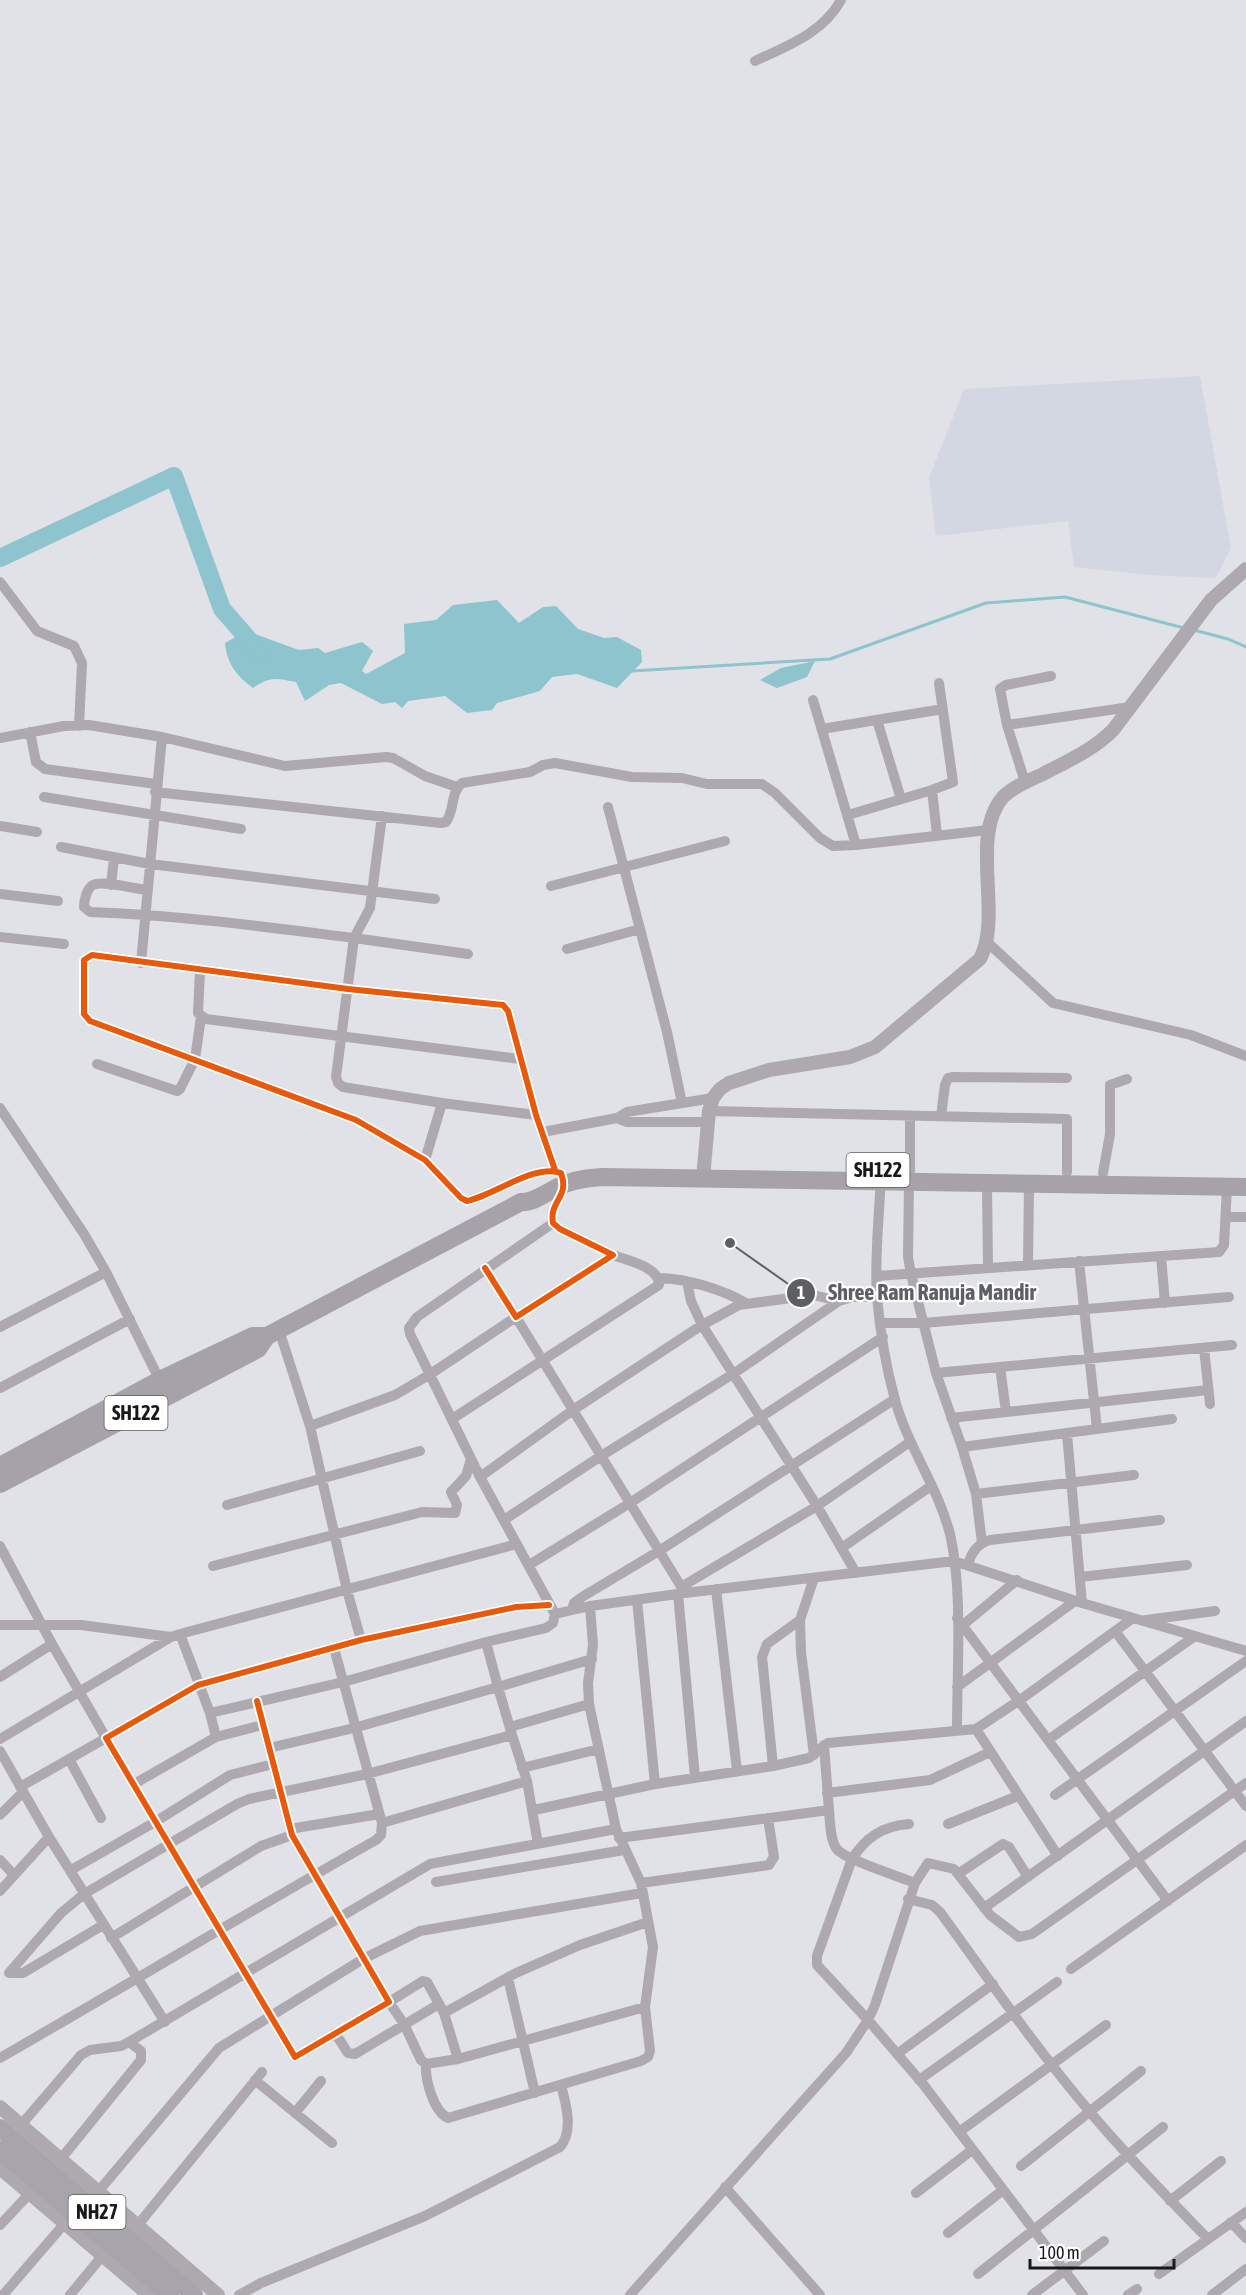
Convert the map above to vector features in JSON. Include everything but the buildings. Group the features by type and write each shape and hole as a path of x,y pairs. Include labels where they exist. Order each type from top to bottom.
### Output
{"highway":[{"name":"NH27","path":"0,2128 194,2295"},
{"name":"NH27","path":"0,2150 170,2295"}],"main road":[{"name":"SH122","path":"0,1466 164,1389 258,1349 273,1333 521,1202 527,1193 560,1175 581,1167 703,1173 909,1176 987,1183 1246,1175"},
{"name":"SH122","path":"909,1176 1103,1173 1142,1179 1246,1187"},
{"name":"SH122","path":"0,1484 164,1389"}],"street":[{"path":"755,61 800,40 833,15 841,0"},
{"path":"703,1173 710,1110 720,1089 729,1083 770,1070 850,1057 875,1047 972,967 984,951 986,941 988,830 997,806 1006,795 1025,782 1091,748 1113,730 1211,600 1246,569"},
{"path":"0,582 37,631 74,646 82,663 79,726"},
{"path":"1025,782 999,693 1002,686 1051,676"},
{"path":"848,815 949,785 954,779 939,683"},
{"path":"813,700 856,845"},
{"path":"1007,725 1130,707"},
{"path":"822,729 943,709"},
{"path":"877,720 901,799"},
{"path":"0,738 64,726 100,727 162,737 285,766 387,757 425,776 457,787 468,782 530,772 549,763 632,777 682,778 707,784 762,784 775,793 827,843 842,847 988,830"},
{"path":"30,732 36,762 45,769 156,788 447,822 457,787"},
{"path":"141,963 162,737"},
{"path":"932,790 938,835"},
{"path":"44,797 241,829"},
{"path":"608,807 667,1032 682,1103"},
{"path":"382,816 368,915 354,938 336,1077 338,1083 343,1087 536,1115"},
{"path":"0,826 37,832"},
{"path":"551,886 725,842"},
{"path":"61,847 150,864 435,899"},
{"path":"111,885 114,858"},
{"path":"147,890 98,884 89,888 84,901 86,910 145,914 354,938 468,954"},
{"path":"0,894 58,901"},
{"path":"567,949 640,929"},
{"path":"0,937 64,944"},
{"path":"986,941 1053,1003 1191,1035 1246,1056"},
{"path":"553,1223 553,1210 561,1196 560,1175 536,1115 508,1011 502,1005 348,989 92,955 87,957 84,964 83,1010 90,1021 356,1120 425,1161 461,1198 467,1201 530,1176 560,1175"},
{"path":"97,1064 177,1091 180,1089 195,1059 201,1017 198,1012 200,970"},
{"path":"201,1017 341,1038 520,1059"},
{"path":"941,1116 948,1078 1067,1078"},
{"path":"1103,1173 1110,1134 1110,1085 1127,1079"},
{"path":"425,1161 442,1103"},
{"path":"543,1132 617,1118 627,1112 682,1103 710,1110"},
{"path":"0,1108 84,1234 130,1319 164,1389"},
{"path":"617,1118 627,1122 710,1110 1067,1119 1067,1172"},
{"path":"910,1116 908,1248 911,1274 936,1373 976,1494 982,1543"},
{"path":"880,1175 877,1276 880,1323 895,1399 910,1442 945,1518 954,1561 960,1621 957,1729"},
{"path":"987,1183 988,1268"},
{"path":"1028,1265 1029,1183"},
{"path":"877,1276 1222,1251 1227,1187"},
{"path":"1226,1217 1246,1217"},
{"path":"553,1223 613,1254 655,1272 660,1278 687,1282 729,1294 746,1303"},
{"path":"210,1713 343,1682 486,1642 546,1628 552,1623 552,1609 530,1565 480,1478 429,1375 409,1328 411,1322 485,1268 553,1223"},
{"path":"310,1426 385,1400 429,1375 613,1254"},
{"path":"1161,1256 1165,1303"},
{"path":"1079,1261 1097,1429"},
{"path":"485,1268 544,1361 681,1591 695,1777"},
{"path":"0,1327 105,1272"},
{"path":"452,1419 656,1289 660,1278"},
{"path":"687,1282 691,1301 702,1325 843,1547 856,1573"},
{"path":"480,1478 573,1410 702,1325 746,1303 813,1295 839,1301"},
{"path":"504,1520 601,1456 733,1374 839,1301 877,1297"},
{"path":"880,1323 923,1323 1229,1298"},
{"path":"0,1388 130,1319"},
{"path":"273,1333 310,1426 347,1590 362,1640"},
{"path":"530,1565 630,1503 883,1337"},
{"path":"936,1373 1232,1345"},
{"path":"1204,1348 1210,1404"},
{"path":"1000,1367 1006,1412"},
{"path":"951,1418 1208,1390"},
{"path":"572,1610 574,1603 582,1597 659,1551 895,1399"},
{"path":"962,1447 1172,1419"},
{"path":"1067,1434 1080,1577 1078,1602"},
{"path":"681,1591 817,1506 910,1442"},
{"path":"227,1505 420,1451"},
{"path":"213,1566 422,1512 455,1513 457,1505 451,1492 466,1476 471,1459"},
{"path":"976,1494 1134,1475"},
{"path":"843,1547 931,1486"},
{"path":"968,1564 971,1555 982,1543 1160,1520"},
{"path":"0,1739 175,1635 517,1544"},
{"path":"0,1546 52,1644 106,1738 295,2057 423,1981 431,1986 441,2008 458,2060"},
{"path":"0,1815 22,1789 69,1759 198,1685 362,1640 516,1607 572,1610 681,1591 716,1589 954,1561 1078,1602 1246,1652"},
{"path":"1080,1577 1187,1565"},
{"path":"814,1578 800,1620 801,1652 814,1755"},
{"path":"960,1621 1017,1581"},
{"path":"716,1589 737,1771"},
{"path":"637,1600 656,1784"},
{"path":"957,1687 1078,1602"},
{"path":"426,2064 427,2084 440,2113 448,2118 641,2061 648,2056 650,2051 645,2007 653,1954 642,1888 617,1833 590,1704 588,1683 593,1645 590,1606"},
{"path":"534,1810 656,1784 773,1766 814,1755 824,1745 851,1740 976,1729 1116,1631 1138,1620 1215,1611"},
{"path":"773,1766 762,1657 767,1644 800,1620"},
{"path":"960,1621 1168,1901"},
{"path":"0,1625 89,1626 175,1635"},
{"path":"1116,1631 1246,1806"},
{"path":"175,1635 210,1713 216,1737"},
{"path":"1048,1740 1195,1636"},
{"path":"486,1642 527,1781 534,1810 538,1844"},
{"path":"0,1677 52,1644"},
{"path":"0,2058 316,1876 376,1840 381,1834 380,1818 334,1648"},
{"path":"269,1748 354,1728 592,1659"},
{"path":"1055,1795 1246,1661"},
{"path":"257,1701 291,1832 339,1919 404,2025 421,2060 426,2064 458,2060 645,2007"},
{"path":"0,1983 62,1913 84,1894 237,1804 367,1774 511,1731 590,1704"},
{"path":"984,1908 1246,1721"},
{"path":"134,1784 216,1737 262,1725"},
{"path":"976,1729 1058,1856"},
{"path":"824,1745 826,1794 835,1848 852,1859 915,1883"},
{"path":"522,1768 599,1749"},
{"path":"0,1750 49,1837 165,2022"},
{"path":"826,1794 930,1780 990,1752"},
{"path":"69,1759 101,1818"},
{"path":"71,1869 155,1822 230,1775 273,1764"},
{"path":"111,1938 261,1846 291,1832 380,1818 527,1781"},
{"path":"630,2295 846,2053 868,2020 908,1899 928,1863 950,1867 984,1908 1019,1936 1026,1936 1246,1783"},
{"path":"948,1824 1018,1796"},
{"path":"21,2125 81,2055 90,2050 120,2046 129,2042 430,1864 538,1844 617,1833 829,1810"},
{"path":"97,2193 219,2048 363,1959 420,1931 769,1866 774,1857 768,1818"},
{"path":"909,1824 889,1826 865,1841 852,1859 817,1960 820,1969 868,2020 919,2080 1083,2295"},
{"path":"0,1891 49,1837"},
{"path":"958,1874 1003,1844 1009,1847 1028,1877"},
{"path":"1071,1969 1246,1845"},
{"path":"436,1882 624,1850"},
{"path":"0,1860 14,1875"},
{"path":"908,1899 932,1905 940,1912 1013,2013 1089,2111 1128,2156 1208,2239"},
{"path":"335,2033 351,2055 404,2025 580,1945 648,1922"},
{"path":"9,1973 23,1973 103,1925"},
{"path":"508,1978 535,2093"},
{"path":"919,2080 1057,1982"},
{"path":"897,2054 993,1984"},
{"path":"959,2132 1106,2025"},
{"path":"60,2160 141,2060 141,2051 129,2042"},
{"path":"1021,2166 1141,2071"},
{"path":"136,2226 259,2076 295,2113 332,2143"},
{"path":"295,2113 321,2081"},
{"path":"239,2295 261,2283 425,2216 560,2146 565,2140 568,2112 561,2085"},
{"path":"0,2107 218,2295"},
{"path":"978,2274 1163,2127"},
{"path":"916,2193 972,2150"},
{"path":"1170,2201 1221,2161"},
{"path":"2,2174 30,2193 149,2295"},
{"path":"725,2187 820,2295"},
{"path":"948,2233 1003,2190"},
{"path":"0,2225 30,2193"},
{"path":"1159,2274 1246,2212"},
{"path":"1231,2222 1246,2238"},
{"path":"3,2295 65,2223"},
{"path":"1032,2295 1104,2241"},
{"path":"70,2295 103,2255"},
{"path":"1212,2295 1246,2269"}],"shaded area":[{"path":"1200,376 1231,548 1216,578 1149,575 1074,567 1068,521 936,536 929,478 964,389"}],"water":[{"path":"497,600 519,623 543,607 556,606 578,629 604,638 617,637 641,650 642,662 617,688 577,674 552,677 540,691 497,703 492,710 467,713 445,696 408,701 402,708 395,702 382,704 341,683 329,685 305,701 296,682 274,679 264,681 253,688 233,668 226,650 225,643 246,631 299,650 318,648 325,653 362,642 373,651 362,671 366,674 405,653 404,624 436,620 453,605"},
{"path":"815,661 807,677 777,688 760,680 781,668"}],"waterway":[{"path":"0,558 174,476 222,609 259,651"},
{"path":"632,671 830,659 986,603 1065,597 1184,628"},
{"path":"1194,630 1228,639 1246,647"}],"cycle path":[{"path":"485,1268 516,1317 613,1255 560,1229 553,1223 554,1209 563,1188 561,1173 539,1172 467,1201 461,1198 425,1160 356,1120 90,1021 84,1014 84,960 92,955 348,989 503,1005 508,1011 536,1115 555,1170"},
{"path":"257,1701 292,1835 389,2002 295,2057 106,1738 198,1685 361,1640 516,1607 549,1605"}],"place":[{"name":"Shree Ram Ranuja Mandir","path":"730,1243"}]}
